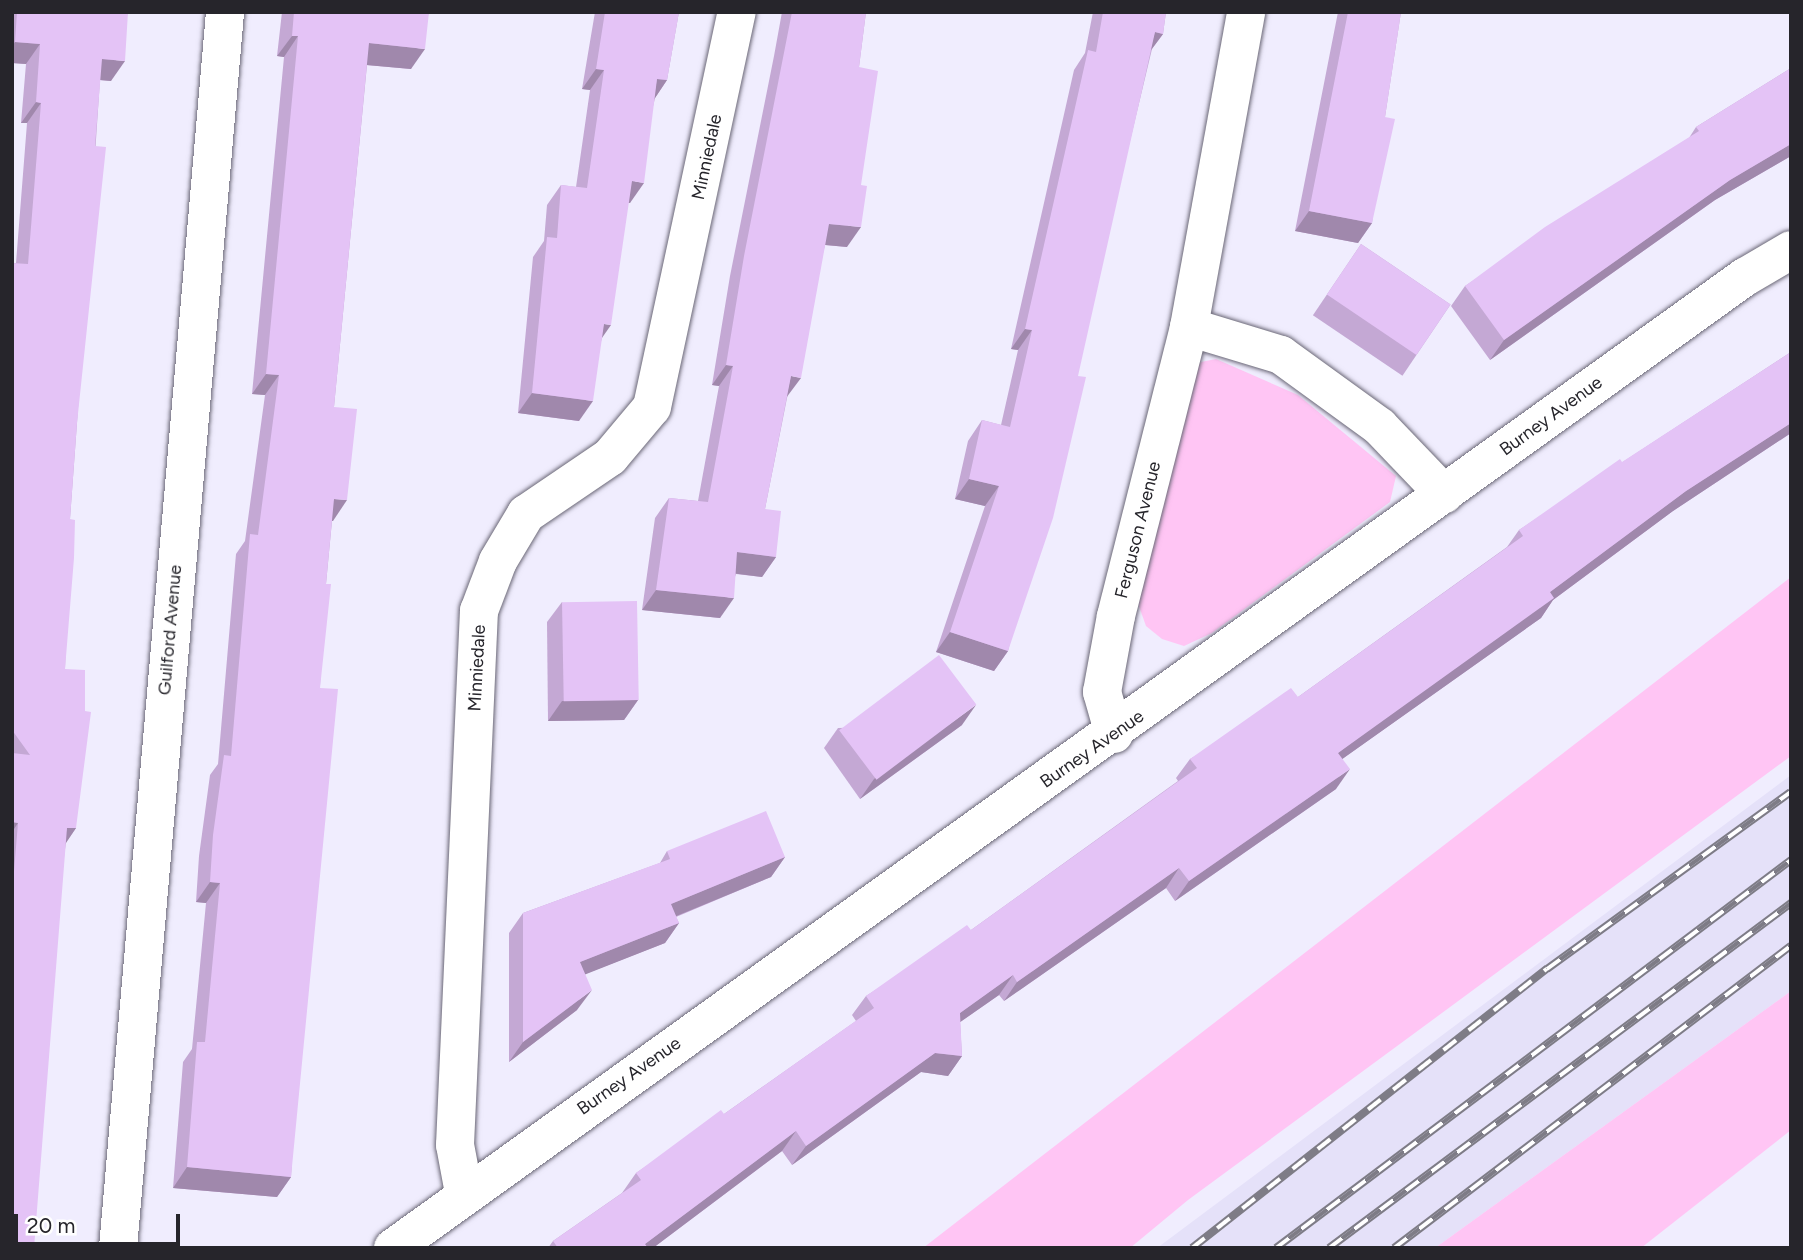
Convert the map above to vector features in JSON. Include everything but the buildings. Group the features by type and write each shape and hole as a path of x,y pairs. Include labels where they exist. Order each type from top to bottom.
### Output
{"street":[{"name":"Guilford Avenue","path":"118,1248 225,12"},
{"name":"Minniedale","path":"464,1193 455,1146 480,611 498,561 526,514 610,457 652,407 737,12"},
{"name":"Ferguson Avenue","path":"1114,734 1102,692 1116,616 1189,327 1246,12"},
{"name":"Burney Avenue","path":"393,1248 464,1193 1114,734 1745,277 1791,250"},
{"path":"1189,327 1281,355 1380,427 1444,494"}],"shaded area":[{"path":"1216,359 1298,395 1396,476 1390,502 1212,633 1184,646 1162,639 1146,626 1136,598 1189,376 1201,362"},
{"path":"1791,577 1791,756 1188,1200 1130,1248 923,1248"},
{"path":"1791,775 1791,991 1435,1248 1157,1248"},
{"path":"1791,991 1791,1130 1641,1248 1435,1248"}],"railway":[{"path":"1192,1248 1547,969 1791,792"},
{"path":"1276,1248 1791,860"},
{"path":"1329,1248 1791,903"},
{"path":"1394,1248 1791,946"}]}
